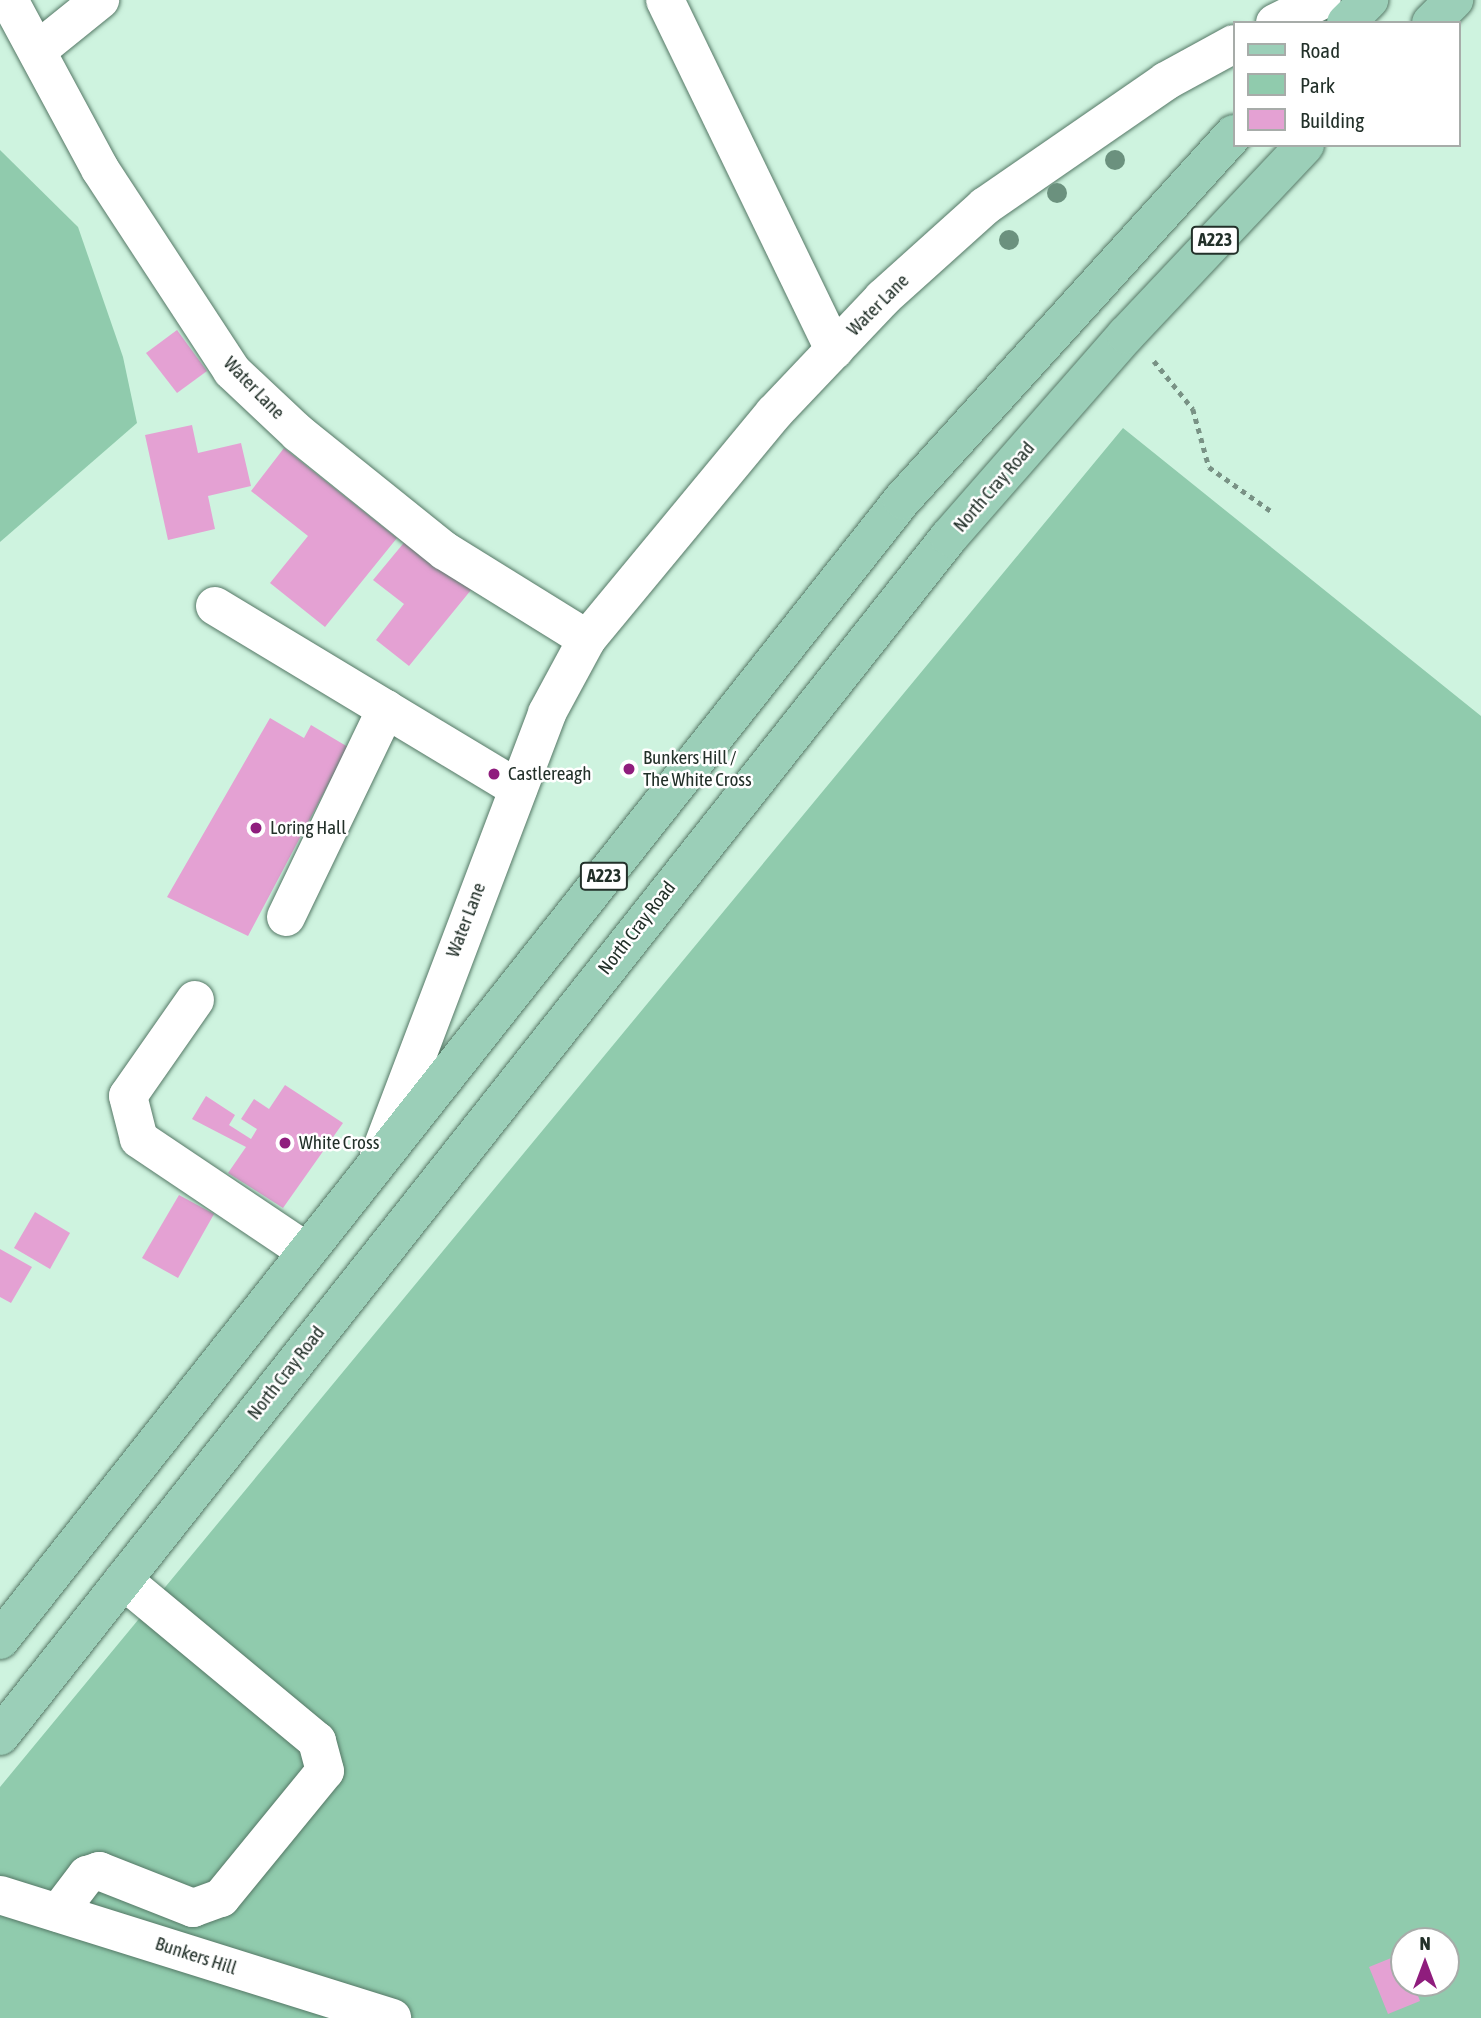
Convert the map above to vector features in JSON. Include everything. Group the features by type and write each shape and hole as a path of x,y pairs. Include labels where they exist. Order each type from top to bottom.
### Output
{"main road":[{"path":"1348,21 1369,0"},
{"path":"1433,21 1454,0"},
{"name":"A223","path":"0,1640 902,500 1232,136"},
{"name":"North Cray Road","path":"0,1736 941,547 1126,335 1303,147"}],"street":[{"name":"Water Lane","path":"9,0 100,169 232,371 298,433 445,551 587,639"},
{"path":"38,50 100,0"},
{"path":"664,0 834,350"},
{"path":"1279,21 1322,0"},
{"name":"Water Lane","path":"374,1168 470,908 547,713 587,639 834,350 985,206 1166,80 1232,45"},
{"path":"215,606 518,789"},
{"path":"286,917 386,709"},
{"path":"195,1000 128,1096 139,1139 307,1252"},
{"path":"58,1913 87,1875 99,1871 192,1908 221,1898 325,1771 317,1741 123,1580"},
{"name":"Bunkers Hill","path":"0,1895 392,2018"}],"path":[{"path":"1178,385 1193,409 1209,467 1271,511"}],"green space":[{"path":"0,150 78,227 123,357 137,423 0,542"},
{"path":"1123,428 1481,716 1481,2018 0,2018 0,1787"}],"building":[{"path":"177,330 207,371 177,393 146,353"},
{"path":"192,425 198,453 241,443 251,486 208,496 215,529 168,540 145,435"},
{"path":"284,448 397,538 325,627 270,583 308,536 251,491"},
{"path":"407,539 471,590 409,666 376,640 404,604 373,580"},
{"name":"Loring Hall","path":"270,718 304,738 311,725 348,747 248,936 167,897"},
{"name":"White Cross","path":"285,1085 343,1123 283,1208 228,1173 246,1147 192,1119 206,1096 235,1115 229,1125 251,1139 257,1129 241,1119 254,1099 269,1109"},
{"path":"179,1195 214,1214 178,1278 142,1258"},
{"path":"35,1212 70,1233 50,1269 14,1248"},
{"path":"0,1249 32,1267 11,1303 0,1297"},
{"path":"1390,1958 1390,1997 1418,1997 1420,2001 1388,2014 1369,1967"}],"place":[{"name":"Bunkers Hill / The White Cross","path":"629,769"},
{"name":"Castlereagh","path":"494,774"},
{"name":"Loring Hall","path":"256,828"},
{"name":"White Cross","path":"285,1143"}]}
